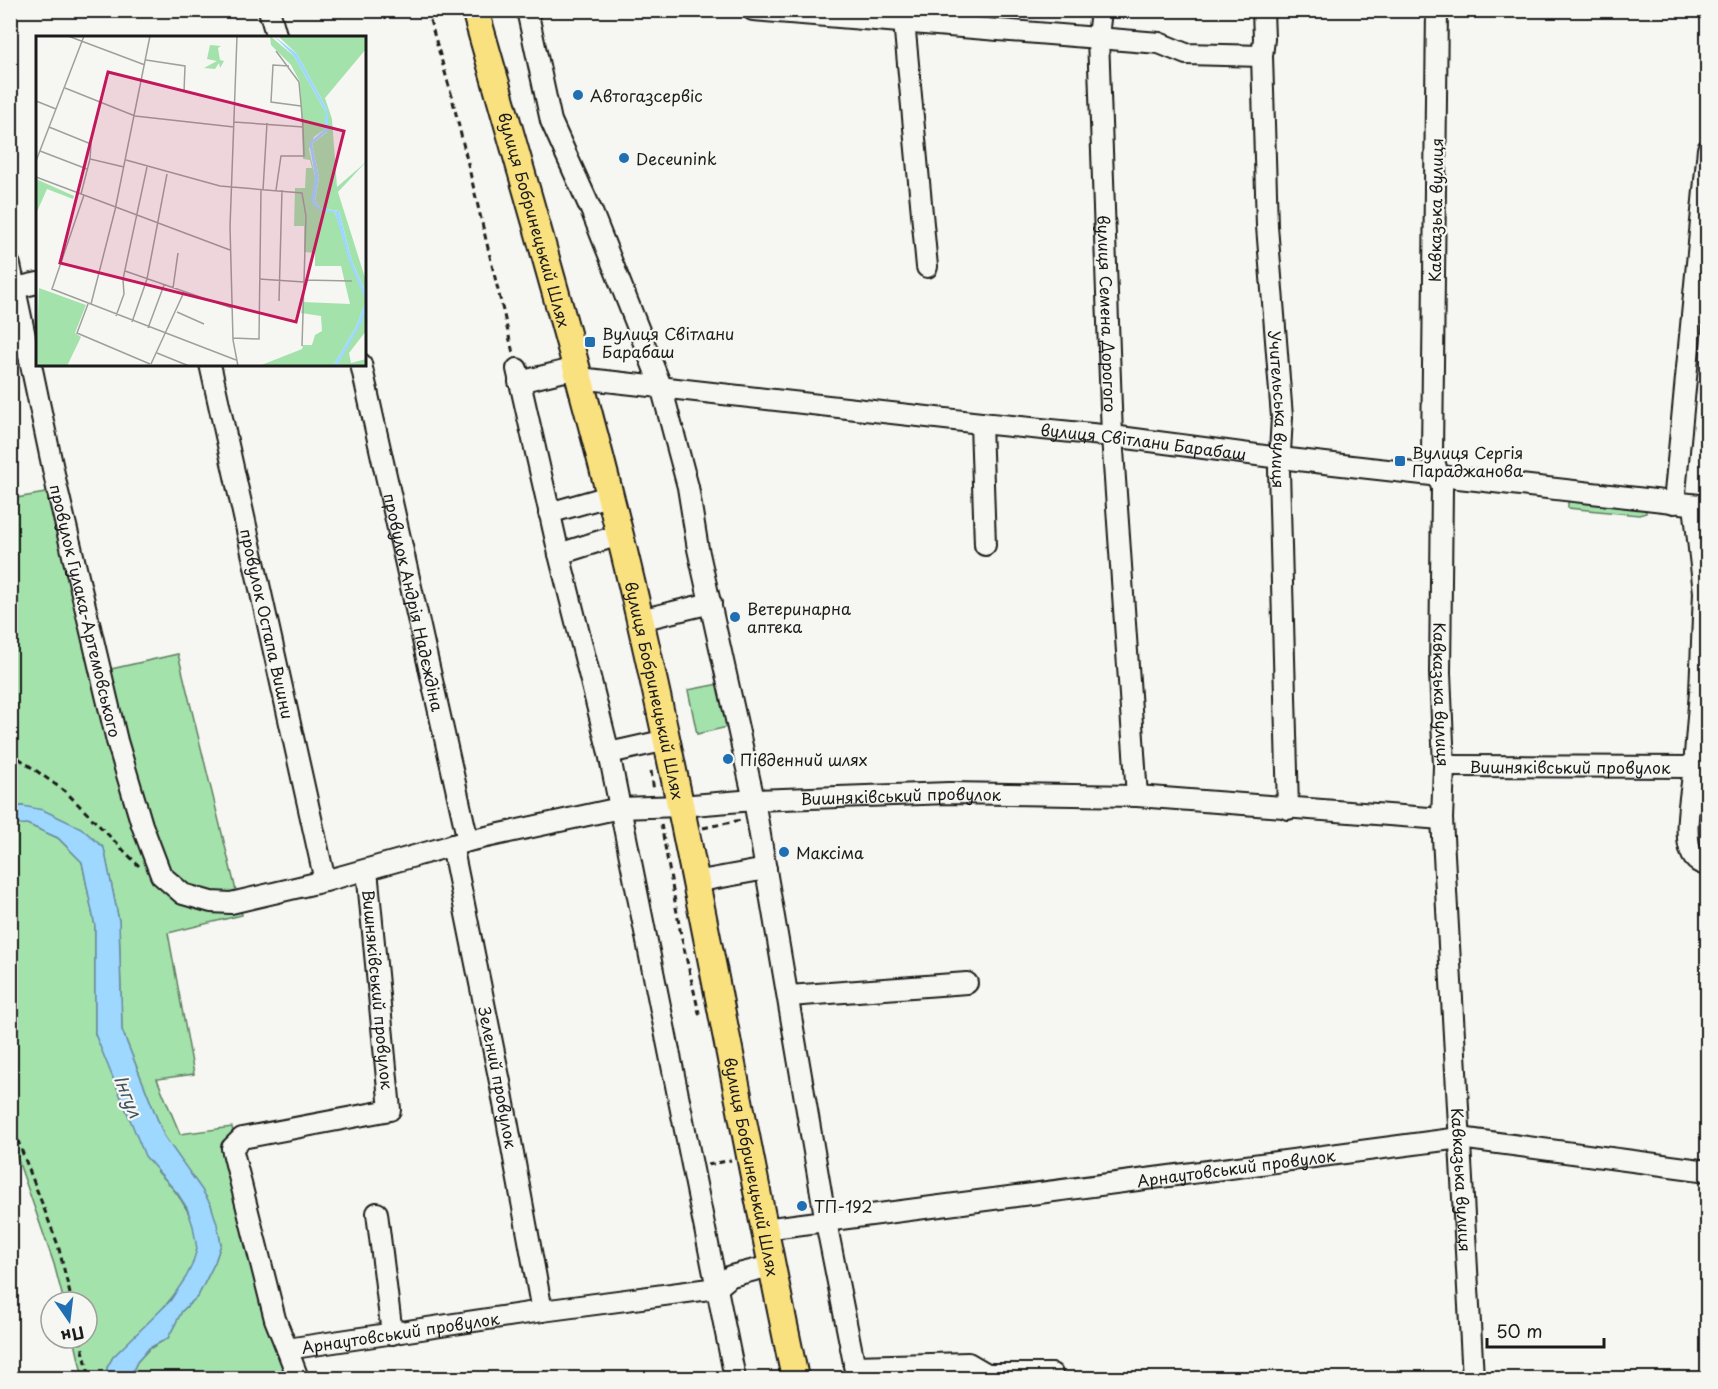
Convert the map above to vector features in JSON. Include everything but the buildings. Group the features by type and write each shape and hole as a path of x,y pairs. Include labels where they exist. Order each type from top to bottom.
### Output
{"main road":[{"name":"вулиця Бобринецький Шлях","path":"475,10 578,373 640,620 667,740 669,806 685,832 795,1378"}],"street":[{"path":"269,10 276,36"},
{"path":"527,10 551,121 592,212 661,386 688,487 698,549 756,808 826,1222 855,1372 968,1363 987,1376 1052,1374"},
{"path":"753,10 819,13 904,21 969,18 1098,37 1159,43 1186,54 1262,56"},
{"name":"вулиця Семена Дорогого","path":"1101,10 1098,37 1112,436 1137,796"},
{"name":"Учительська вулиця","path":"1263,10 1262,56 1267,226 1282,417 1280,458 1288,809"},
{"name":"Кавказька вулиця","path":"1437,10 1432,454 1442,488 1440,673 1444,766 1442,819 1473,1378"},
{"path":"904,21 927,267"},
{"path":"1674,503 1707,149"},
{"name":"провулок Гулака-Артемовського","path":"10,265 14,295 60,500 117,741 141,825 161,875 183,894 211,902 231,903"},
{"path":"14,295 36,285"},
{"name":"провулок Остапа Вишни","path":"210,366 325,881"},
{"name":"провулок Андрія Надєждіна","path":"361,366 460,843"},
{"name":"вулиця Світлани Барабаш","path":"518,376 578,373 661,386 1112,436 1280,458 1701,506"},
{"path":"518,376 549,513 609,753 691,1169 735,1378"},
{"path":"981,423 985,545"},
{"path":"549,513 609,496"},
{"path":"1694,767 1704,692 1701,506"},
{"path":"559,554 619,535"},
{"path":"640,620 711,603"},
{"path":"609,753 667,740"},
{"name":"Вишняківський провулок","path":"1444,766 1694,767 1688,830 1689,849 1696,861 1707,866"},
{"name":"Вишняківський провулок","path":"231,903 367,870 460,843 620,808 669,806 756,808 949,793 1137,796 1442,819"},
{"name":"Зелений провулок","path":"460,843 500,1082 542,1311"},
{"path":"695,882 766,869"},
{"name":"Вишняківський провулок","path":"367,870 390,1110"},
{"path":"789,996 967,983"},
{"name":"Арнаутовський провулок","path":"390,1110 242,1138 232,1148 275,1319 287,1349 542,1311 717,1288 731,1276 771,1266"},
{"name":"Арнаутовський провулок","path":"764,1229 1460,1138 1707,1171"},
{"path":"377,1213 392,1334"},
{"path":"287,1349 298,1378"}],"path":[{"path":"427,10 451,93 518,376"},
{"path":"10,752 66,792 141,868"},
{"path":"669,806 681,935 702,1026"},
{"path":"685,832 756,808"},
{"path":"10,1120 58,1245 69,1290"},
{"path":"691,1169 732,1160 730,1152"},
{"path":"83,1350 90,1378"}],"green space":[{"path":"68,489 111,669 178,654 242,915 168,933 194,1074 157,1079 180,1134 232,1127 275,1299 300,1378 132,1378 137,1362 149,1349 168,1338 182,1311 198,1296 221,1244 211,1205 164,1136 122,1030 119,921 104,849 23,806 11,807 11,499"},
{"path":"1568,499 1646,509 1646,513 1639,515 1568,508"},
{"path":"724,683 732,726 697,734 688,690"},
{"path":"27,824 58,838 82,862 95,926 95,1034 158,1172 173,1188 185,1207 196,1237 197,1248 194,1262 187,1277 164,1307 113,1357 107,1368 107,1378 83,1378 77,1350 99,1350 99,1290 61,1290 11,1140 11,825"}],"water":[{"name":"Інгул","path":"23,806 43,810 81,828 104,848 119,921 122,1030 164,1136 211,1205 221,1244 198,1296 182,1311 168,1338 149,1348 137,1362 132,1378 107,1378 107,1368 113,1357 170,1301 186,1277 197,1249 193,1226 187,1208 178,1194 145,1156 95,1034 95,926 82,862 58,838 27,824 11,825 11,807"}],"place":[{"name":"Автогазсервіс","path":"578,95"},
{"name":"Deceunink","path":"624,158"},
{"name":"Вулиця Світлани Барабаш","path":"590,342"},
{"name":"Вулиця Сергія Параджанова","path":"1400,461"},
{"name":"Ветеринарна аптека","path":"735,617"},
{"name":"Південний шлях","path":"728,759"},
{"name":"Максіма","path":"784,852"},
{"name":"ТП-192","path":"802,1206"}]}
